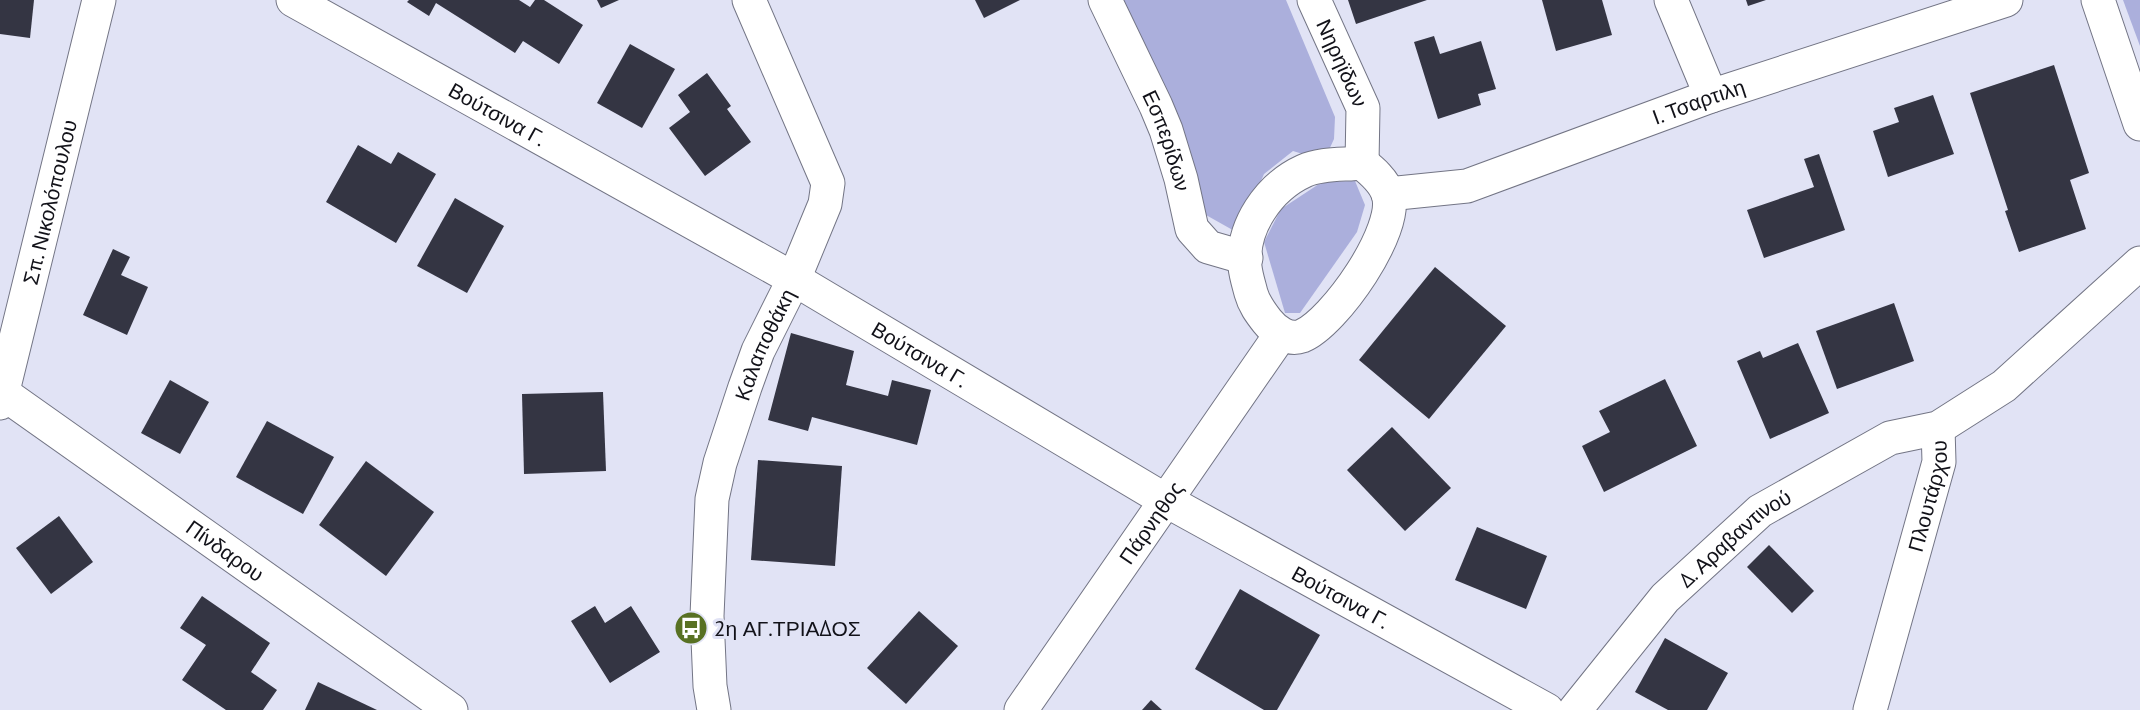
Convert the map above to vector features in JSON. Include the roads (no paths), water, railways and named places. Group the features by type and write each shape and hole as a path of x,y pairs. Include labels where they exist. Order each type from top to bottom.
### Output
{"street":[{"name":"Σπ. Νικολόπουλου","path":"1,396 99,0"},
{"name":"Βούτσινα Γ.","path":"293,0 794,279 1165,500 1546,710"},
{"name":"Καλαποθάκη","path":"714,710 710,686 707,616 712,499 720,463 758,351 794,279 825,204 828,183 749,0"},
{"name":"Εσπερίδων","path":"1105,0 1166,130 1181,179 1192,229 1208,247 1245,258"},
{"name":"Νηρηϊδων","path":"1314,0 1363,108 1362,163"},
{"path":"1671,0 1711,96"},
{"name":"Ι. Τσαρτιλη","path":"1388,194 1467,186 1711,96 2006,0"},
{"path":"2098,0 2140,124"},
{"path":"1362,163 1377,175 1388,194 1388,222 1353,288 1313,329 1300,337 1281,334 1272,327 1254,302 1245,265 1250,228 1259,210 1271,194 1304,171 1322,166 1362,163"},
{"name":"Πλουτάρχου","path":"1870,710 1939,462 1938,428 2004,386 2140,263"},
{"name":"Πάρνηθος","path":"1021,710 1281,334"},
{"name":"Πίνδαρου","path":"1,396 451,710"},
{"name":"Δ. Αραβαντινού","path":"1575,710 1665,598 1760,511 1890,438 1938,428"}],"place":[{"name":"2η ΑΓ.ΤΡΙΑΔΟΣ","path":"691,628"}]}
